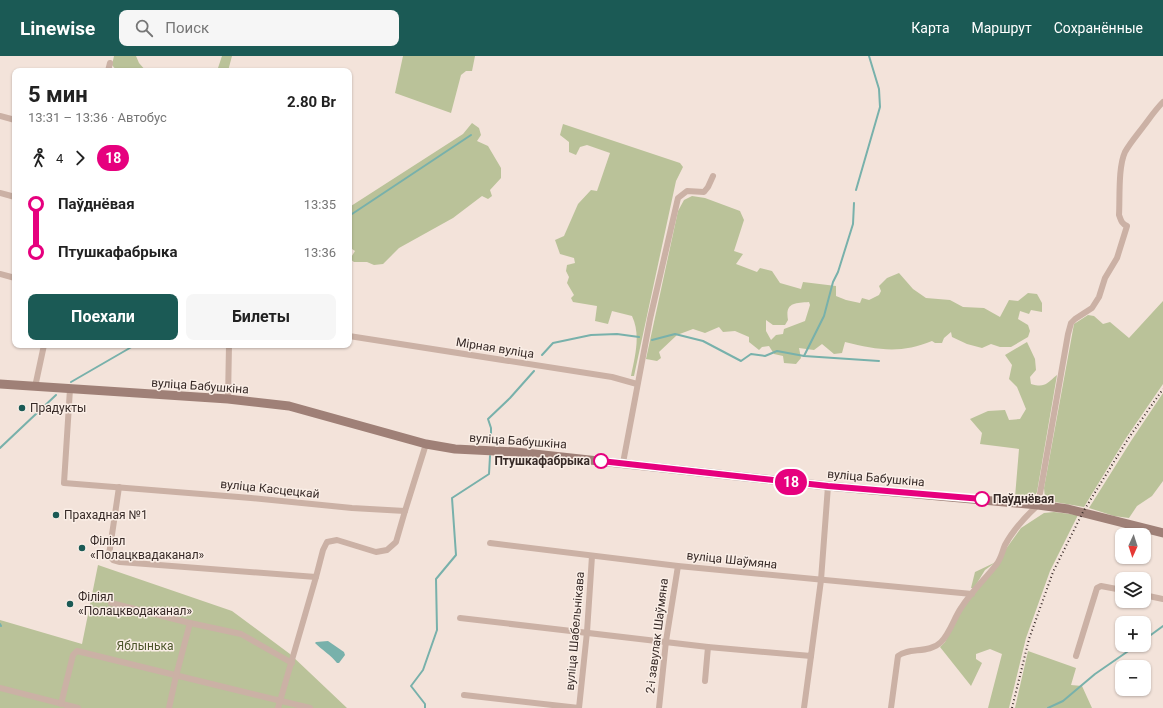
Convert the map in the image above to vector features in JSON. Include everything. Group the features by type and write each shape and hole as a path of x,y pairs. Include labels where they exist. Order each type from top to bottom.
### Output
{"street":[{"path":"109,68 110,63"},
{"path":"891,708 898,656 902,653 928,649 936,646 942,641 962,607 998,563 1005,545 1013,533 1026,516 1038,505 1071,323 1084,312 1092,308 1099,297 1105,278 1117,258 1127,226 1121,221 1119,214 1120,173 1122,160 1133,140 1163,102"},
{"path":"0,116 12,119"},
{"path":"623,463 650,319 678,198 687,191 704,192 713,176"},
{"path":"0,193 12,196"},
{"path":"0,274 12,277"},
{"name":"Мірная вуліца","path":"352,336 520,364 612,377 637,384"},
{"path":"35,387 43,348"},
{"path":"228,399 229,348"},
{"name":"вуліца Бабушкіна","path":"0,384 228,399 289,406 426,444 455,449 516,452 828,486 1068,508 1163,533"},
{"name":"вуліца Касцецкай","path":"70,389 64,483 251,498 352,508 405,510"},
{"path":"278,708 323,550 327,542 337,540 376,552 387,550 396,542 426,444"},
{"path":"804,708 821,580 828,486"},
{"path":"119,487 109,555 113,560 120,562 316,577"},
{"name":"вуліца Шаўмяна","path":"490,543 678,566 972,594"},
{"name":"вуліца Шабельнікава","path":"579,708 587,632 592,556"},
{"name":"2-і завулак Шаўмяна","path":"659,708 666,641 678,566"},
{"path":"1076,656 1097,588 1101,586 1115,589"},
{"path":"1151,596 1163,599"},
{"path":"111,603 241,634 292,663"},
{"path":"460,618 708,647 811,656"},
{"path":"170,708 176,676 190,623"},
{"path":"705,681 708,647"},
{"path":"61,704 73,655 78,651 310,708"},
{"path":"0,688 78,708"},
{"path":"464,694 579,708"}],"green space":[{"path":"114,56 136,56 143,68 114,68 112,65"},
{"path":"222,56 232,56 229,68 218,68"},
{"path":"403,56 475,56 472,71 466,71 461,75 451,113 395,93"},
{"path":"472,123 479,128 481,135 477,141 488,146 501,168 501,178 490,190 492,196 488,199 482,196 453,218 399,248 383,264 374,265 367,262 354,262 352,260 352,256 355,251 352,249 352,205 463,134"},
{"path":"563,124 680,163 683,167 676,181 634,376 631,376 637,338 635,323 632,316 612,311 608,324 595,321 597,306 573,302 571,298 574,295 567,283 569,277 566,271 567,265 575,263 574,258 560,254 555,240 564,236 578,204 591,190 597,191 610,153 587,145 580,147 576,155 569,152 569,142 560,135"},
{"path":"692,196 705,198 740,211 744,220 734,251 743,254 736,264 757,272 760,268 772,271 780,283 801,289 803,282 836,286 836,296 860,303 862,298 869,300 879,295 881,291 879,286 887,278 899,273 913,289 926,298 950,300 963,307 984,308 1000,317 1009,300 1018,301 1028,293 1037,294 1042,303 1042,312 1031,310 1029,314 1020,311 1018,319 1028,325 1030,331 1028,337 1011,347 1000,347 991,344 982,348 967,344 952,337 951,332 944,338 942,343 935,343 932,341 910,348 878,349 845,342 842,353 834,354 822,344 814,350 799,348 801,358 796,364 784,363 783,356 774,354 769,346 762,347 759,350 749,342 749,337 735,331 723,332 719,327 705,333 693,329 677,335 659,352 661,358 657,361 646,359 678,211 684,200","holes":["809,302 810,305 805,321 784,329 783,334 776,335 771,340 766,331 766,320 773,325 785,325 788,320 787,314 789,307 795,304"]},
{"path":"1163,301 1163,384 1126,438 1084,507 1049,501 1045,498 1044,488 1074,324 1088,315 1094,316 1103,324 1110,322 1129,338"},
{"path":"1027,342 1035,359 1036,370 1030,377 1031,384 1039,386 1048,383 1057,375 1037,492 1033,498 1030,499 1015,497 1019,449 980,444 982,433 970,419 988,411 1005,410 1009,420 1020,419 1026,409 1017,387 1009,379 1012,365 1005,355"},
{"path":"1163,393 1163,481 1152,496 1137,506 1129,518 1114,516 1089,508 1131,441"},
{"path":"1054,512 1078,515 1050,571 1026,638 1009,708 988,708 1002,654 990,649 976,654 976,659 982,663 971,686 940,647 945,642 963,608 1021,528 1044,513"},
{"path":"996,562 985,570 974,588 971,588 975,572"},
{"name":"Яблынька","path":"98,565 232,611 290,654 347,708 0,708 0,620 82,644"},
{"path":"1028,651 1076,668 1071,685 1082,686 1092,708 1015,708"}],"water":[{"path":"328,641 344,652 345,655 339,663 337,663 315,643"}],"waterway":[{"path":"856,190 880,107 879,89 869,56"},
{"path":"352,214 471,135"},
{"path":"804,356 824,316 833,282 838,272 853,224 854,203"},
{"path":"542,355 553,343 591,335 617,334 639,337"},
{"path":"652,340 675,334 703,341 741,361 751,354 765,356 777,351 804,356 879,361"},
{"path":"71,382 130,348"},
{"path":"491,440 491,428 488,419 510,398 534,371"},
{"path":"0,448 56,395"},
{"path":"425,708 425,704 411,686 423,670 437,630 436,579 456,555 452,498 489,474 490,456"},
{"path":"1151,635 1163,626"},
{"path":"1048,708 1063,701 1095,674 1127,652"}],"railway":[{"path":"1012,708 1029,639 1053,572 1083,512 1128,439 1163,389"}],"bus line":[{"name":"18","path":"601,461 828,486 982,499"}],"place":[{"name":"Прадукты","path":"22,408"},
{"name":"Птушкафабрыка","path":"601,461"},
{"name":"Паўднёвая","path":"982,499"},
{"name":"Прахадная №1","path":"56,515"},
{"name":"Філіял «Полацквадаканал»","path":"82,548"},
{"name":"Філіял «Полацкводаканал»","path":"70,604"}]}
